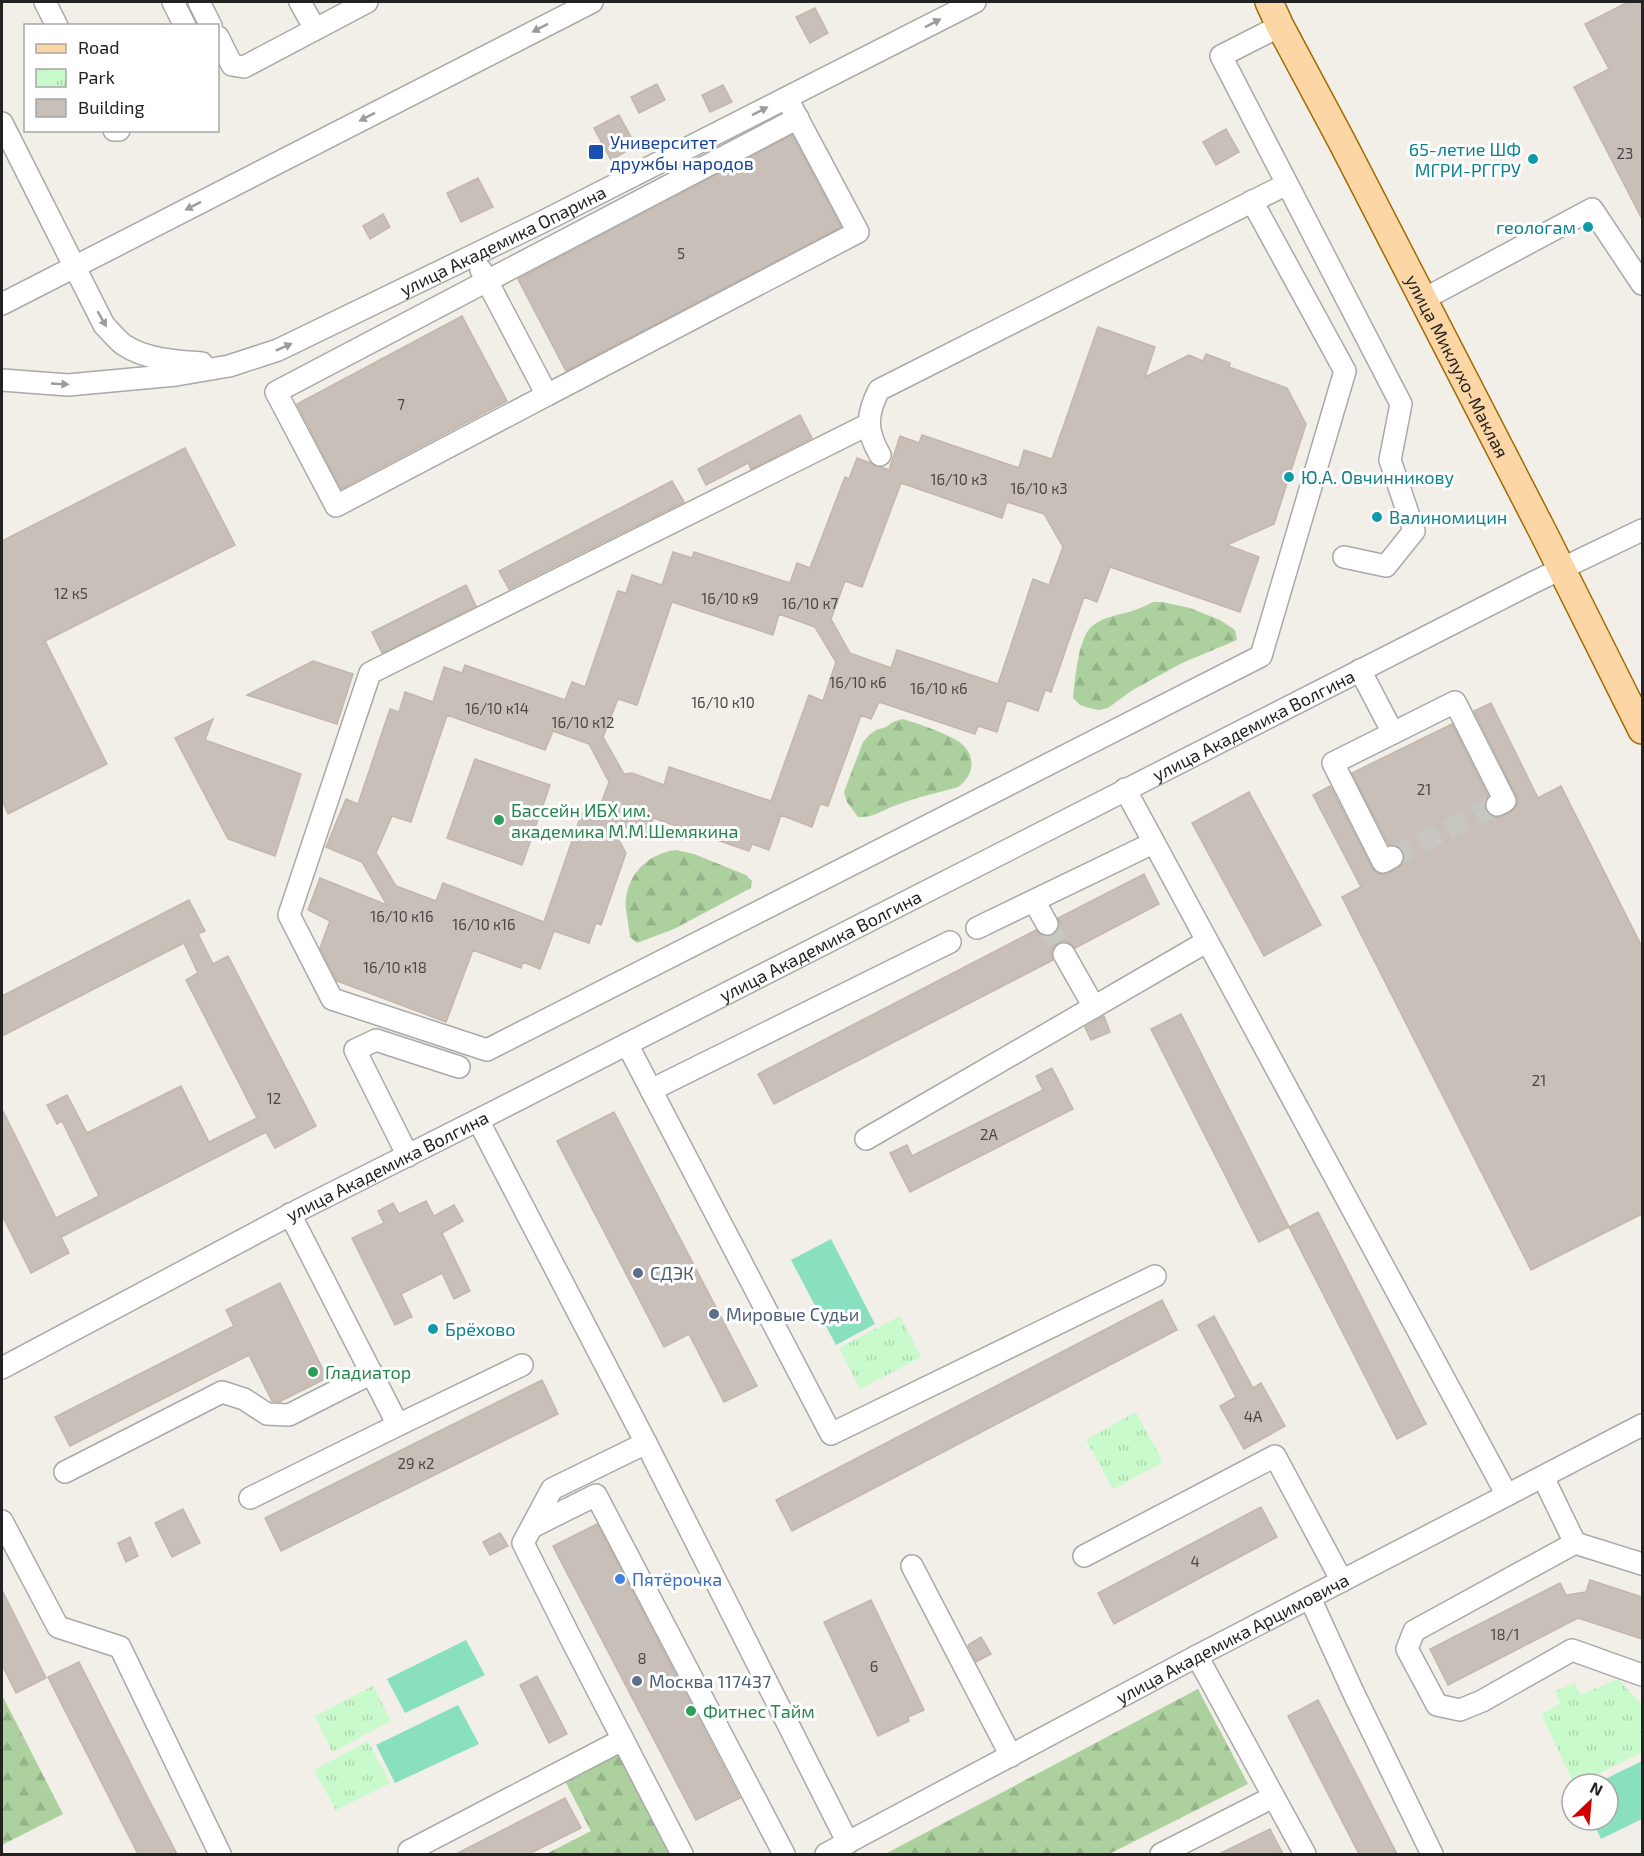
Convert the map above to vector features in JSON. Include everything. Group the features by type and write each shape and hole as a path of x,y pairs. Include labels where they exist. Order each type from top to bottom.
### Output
{"main road":[{"name":"улица Миклухо-Маклая","path":"1269,2 1424,299 1642,730"}],"street":[{"path":"45,2 56,24"},
{"path":"173,2 184,24"},
{"path":"200,2 211,24"},
{"path":"300,2 315,29"},
{"path":"219,40 232,65 244,67 315,29 344,7 368,2"},
{"name":"улица Академика Опарина","path":"2,380 68,385 176,375 229,366 278,350 542,222 975,2"},
{"path":"2,304 585,3"},
{"path":"1280,26 1221,56 1401,404 1390,460 1414,531 1386,566 1344,556"},
{"path":"787,98 798,118 858,232 336,506 276,392 798,118"},
{"path":"2,123 104,325 123,345 145,355 229,366"},
{"path":"880,455 872,442 869,424 872,404 879,390 1287,184"},
{"path":"869,424 369,673 290,915 332,999 487,1050 1261,656 1345,371 1252,201"},
{"path":"1424,299 1592,209 1642,284"},
{"path":"473,256 547,395"},
{"name":"улица Академика Волгина","path":"2,1368 290,1215 1125,789 1642,530"},
{"path":"1360,670 1393,733"},
{"path":"1392,857 1383,862 1333,763 1455,702 1505,801 1497,805"},
{"path":"1125,789 1506,1495"},
{"path":"977,928 1153,843"},
{"path":"1034,901 1047,924"},
{"path":"651,1090 950,942"},
{"path":"866,1139 1206,942"},
{"path":"1064,954 1094,1007"},
{"path":"408,1156 355,1050 376,1040 459,1067"},
{"path":"627,1044 831,1434 1155,1276"},
{"path":"478,1120 646,1443 848,1843"},
{"path":"290,1215 398,1425"},
{"path":"250,1498 522,1365"},
{"path":"65,1472 222,1392 244,1399 267,1414 289,1416 372,1373"},
{"name":"улица Академика Арцимовича","path":"826,1854 1197,1656 1642,1425"},
{"path":"646,1443 552,1490 523,1543 682,1854"},
{"path":"1084,1556 1275,1456 1342,1581"},
{"path":"1543,1477 1575,1543"},
{"path":"532,1527 596,1495 784,1854"},
{"path":"2,1521 58,1627 120,1647 220,1854"},
{"path":"1642,1564 1575,1543 1414,1631 1407,1649 1437,1705 1460,1710 1482,1701 1572,1650 1642,1675"},
{"path":"912,1566 1011,1756"},
{"path":"1310,1598 1432,1854"},
{"path":"1197,1656 1305,1854"},
{"path":"409,1851 622,1740"},
{"path":"1161,1854 1273,1797"}],"green space":[{"path":"1153,602 1190,608 1220,620 1235,630 1237,640 1182,663 1131,691 1108,708 1099,710 1080,705 1073,698 1078,660 1087,632 1102,620"},
{"path":"902,719 935,730 964,746 972,762 967,778 958,787 909,801 873,815 858,817 847,802 844,792 863,742 876,730"},
{"path":"676,850 694,854 746,875 752,881 751,888 674,929 637,943 630,937 626,909 628,887 639,869 647,862 665,852"},
{"path":"831,1239 875,1324 836,1345 791,1260"},
{"path":"900,1316 921,1357 860,1389 839,1348"},
{"path":"1136,1412 1163,1462 1113,1489 1086,1440"},
{"path":"466,1640 485,1675 405,1713 387,1679"},
{"path":"1618,1679 1642,1705 1642,1752 1602,1772 1568,1772 1541,1714 1560,1704 1555,1691 1575,1683 1580,1695"},
{"path":"373,1686 391,1721 332,1752 315,1716"},
{"path":"1198,1689 1248,1784 1109,1854 885,1854"},
{"path":"2,1695 63,1814 2,1845"},
{"path":"458,1705 479,1744 395,1783 376,1745"},
{"path":"368,1741 390,1783 336,1810 314,1770"},
{"path":"618,1753 671,1854 546,1854 591,1831 565,1781"},
{"path":"1642,1761 1642,1819 1620,1830 1620,1772"},
{"path":"1598,1832 1615,1832 1601,1839"}],"building":[{"path":"1628,2 1642,2 1642,219 1574,87 1609,69 1585,24"},
{"path":"815,8 828,33 810,43 796,17"},
{"path":"657,84 665,100 639,113 631,97"},
{"path":"723,85 732,102 710,112 702,95"},
{"path":"619,115 636,146 611,160 594,128"},
{"path":"1226,129 1239,152 1216,165 1203,142"},
{"path":"792,135 841,227 566,371 518,279"},
{"path":"478,178 493,207 461,222 447,193"},
{"path":"383,214 390,227 370,239 363,226"},
{"path":"462,316 507,401 341,489 297,404"},
{"path":"1098,327 1155,347 1145,377 1189,355 1203,361 1206,354 1230,363 1229,367 1287,388 1306,424 1274,524 1227,545 1259,557 1240,612 1110,567 1097,602 1084,597 1051,692 1045,690 1038,711 1007,700 997,732 978,726 975,734 879,702 871,719 861,715 828,806 820,804 812,827 781,815 769,850 752,844 749,851 653,818 647,835 609,822 626,853 601,925 596,923 589,943 554,931 540,969 523,962 521,968 473,950 446,1022 337,981 320,948 330,921 308,910 320,878 387,905 362,862 326,847 346,799 358,804 390,709 399,712 405,692 433,702 444,667 462,673 465,665 565,700 572,682 585,687 618,591 626,593 632,575 662,585 673,552 692,558 694,552 790,583 797,563 810,568 845,477 849,479 857,458 889,470 900,436 919,443 922,435 1019,468 1024,450 1052,459","holes":["901,483 1002,518 1007,502 1044,514 1063,547 1049,585 1033,579 998,684 897,650 891,668 850,653 831,619 845,581 862,587","672,602 773,635 779,614 815,627 836,662 823,701 809,695 771,801 669,767 664,785 632,773 624,774 603,737 618,699 637,705","447,715 545,750 553,731 589,744 609,782 596,817 582,812 544,922 443,883 436,901 396,886 376,853 392,816 411,822"]},
{"path":"800,415 812,438 751,469 748,463 706,485 698,469"},
{"path":"185,448 235,545 45,641 107,764 8,814 2,800 2,541"},
{"path":"672,481 684,502 509,589 499,571"},
{"path":"466,585 476,606 382,653 372,632"},
{"path":"313,661 353,674 337,724 247,695"},
{"path":"1491,703 1538,798 1561,786 1642,947 1642,1214 1531,1270 1342,897 1361,887 1313,795 1330,786 1372,868 1383,875 1389,873 1403,864 1405,858 1403,851 1398,846 1389,845 1352,773 1452,724 1488,796 1484,804 1486,811 1497,818 1511,812 1518,802 1516,795 1474,711"},
{"path":"213,719 205,740 301,774 275,856 228,839 175,738"},
{"path":"475,759 550,785 522,865 447,838"},
{"path":"1249,792 1321,925 1264,956 1192,823"},
{"path":"1144,874 1159,904 1075,948 1065,941 1058,943 1051,953 1053,960 774,1104 758,1074 1036,930 1047,937 1053,935 1060,924 1058,918"},
{"path":"189,900 205,931 198,934 213,964 228,956 316,1126 275,1148 266,1132 61,1237 69,1253 31,1273 2,1215 2,1109 56,1218 99,1196 62,1121 57,1124 47,1105 67,1095 87,1133 181,1086 209,1142 257,1118 186,980 198,973 184,943 2,1036 2,996"},
{"path":"1181,1014 1289,1227 1259,1242 1151,1029"},
{"path":"1104,1016 1110,1032 1091,1040 1085,1027"},
{"path":"1052,1068 1073,1109 910,1192 890,1153 907,1145 912,1156 1043,1090 1036,1076"},
{"path":"614,1112 757,1386 724,1402 689,1334 664,1347 557,1141"},
{"path":"426,1201 434,1216 454,1205 463,1221 442,1233 470,1291 454,1299 442,1273 401,1294 412,1317 395,1325 352,1238 384,1223 378,1211 393,1203 399,1214"},
{"path":"1318,1212 1426,1424 1397,1439 1289,1227"},
{"path":"280,1283 327,1378 279,1402 272,1401 249,1355 70,1446 55,1417 234,1326 226,1310"},
{"path":"1162,1300 1177,1330 792,1531 776,1500"},
{"path":"1214,1316 1253,1388 1261,1383 1285,1426 1244,1449 1220,1406 1236,1397 1198,1325"},
{"path":"542,1380 558,1414 281,1551 265,1518"},
{"path":"1261,1507 1277,1537 1114,1624 1098,1593"},
{"path":"183,1509 200,1543 172,1557 155,1523"},
{"path":"597,1524 740,1798 696,1820 553,1546"},
{"path":"500,1533 508,1546 490,1555 483,1542"},
{"path":"130,1537 138,1556 126,1562 118,1543"},
{"path":"1590,1580 1642,1597 1642,1639 1578,1618 1448,1685 1430,1649 1560,1583 1566,1595 1586,1592"},
{"path":"2,1590 46,1678 16,1693 2,1665"},
{"path":"871,1600 924,1710 908,1717 909,1721 878,1736 824,1622"},
{"path":"981,1637 991,1654 976,1662 968,1645"},
{"path":"79,1662 177,1854 138,1854 48,1677"},
{"path":"537,1676 567,1734 549,1743 520,1685"},
{"path":"1318,1700 1397,1854 1359,1854 1288,1716"},
{"path":"565,1798 581,1828 529,1854 456,1854"},
{"path":"1270,1829 1283,1854 1219,1854"}],"tunnel":[{"path":"1392,857 1497,805"},
{"path":"1047,924 1064,954"}],"place":[{"name":"Университет дружбы народов","path":"596,152"},
{"name":"65-летие ШФ МГРИ-РГГРУ","path":"1533,159"},
{"name":"геологам","path":"1588,227"},
{"name":"Ю.А. Овчинникову","path":"1289,477"},
{"name":"Валиномицин","path":"1377,517"},
{"name":"Бассейн ИБХ им. академика М.М.Шемякина","path":"499,820"},
{"name":"СДЭК","path":"638,1273"},
{"name":"Мировые Судьи","path":"714,1314"},
{"name":"Брёхово","path":"433,1329"},
{"name":"Гладиатор","path":"313,1372"},
{"name":"Пятёрочка","path":"620,1579"},
{"name":"Москва 117437","path":"637,1681"},
{"name":"Фитнес Тайм","path":"691,1711"}]}
